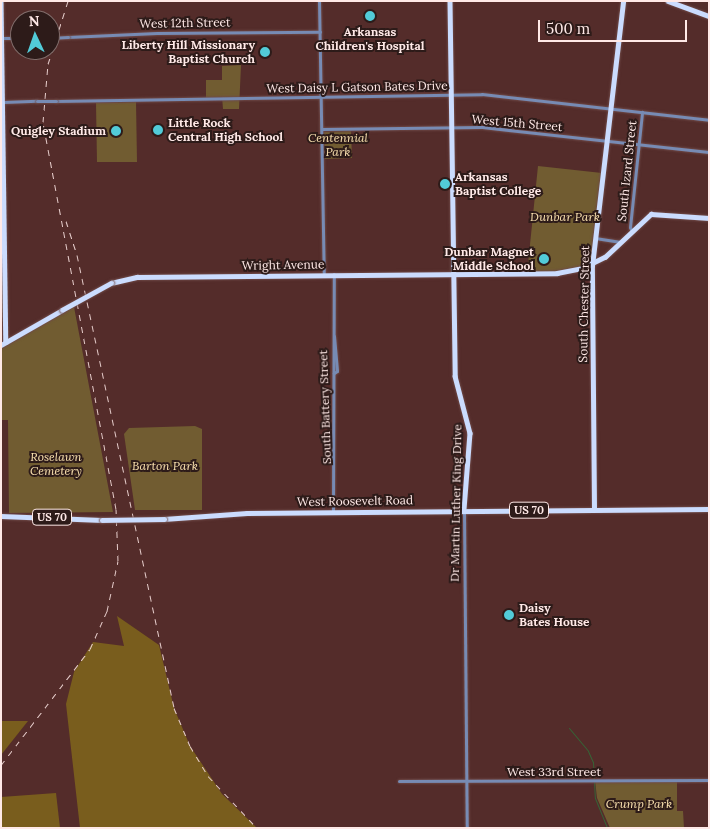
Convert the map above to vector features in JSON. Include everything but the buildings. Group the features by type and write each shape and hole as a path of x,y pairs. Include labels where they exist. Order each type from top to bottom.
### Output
{"main road":[{"path":"1,1 6,342"},
{"name":"Dr Martin Luther King Drive","path":"450,1 455,382 470,434 464,510"},
{"name":"South Chester Street","path":"594,509 592,264 621,1"},
{"path":"668,1 709,16"},
{"path":"685,14 692,10"},
{"name":"Wright Avenue","path":"1,345 111,283 137,277 557,273 575,270 592,264 622,242 648,215 663,213 709,218"},
{"name":"West Roosevelt Road","path":"1,516 102,520 164,520 232,513 709,509"}],"street":[{"path":"319,1 324,274"},
{"name":"West 12th Street","path":"60,37 157,33 320,32"},
{"name":"West Daisy L Gatson Bates Drive","path":"3,102 486,94 709,120"},
{"name":"South Izard Street","path":"632,232 630,226 642,112"},
{"name":"West 15th Street","path":"322,129 482,127 709,152"},
{"path":"595,238 622,242"},
{"name":"South Battery Street","path":"334,274 334,336 337,363 334,373 334,511"},
{"name":"Dr Martin Luther King Drive","path":"464,510 467,828"},
{"name":"West 33rd Street","path":"399,781 709,780"}],"green space":[{"path":"241,65 239,109 223,109 222,97 206,98 206,80 222,80 222,66"},
{"name":"Quigley Stadium","path":"136,102 137,162 97,162 96,103"},
{"name":"Centennial Park","path":"351,131 352,158 325,159 324,132"},
{"name":"Dunbar Park","path":"538,166 602,173 592,264 575,270 527,274"},
{"path":"1,277 5,277 1,341"},
{"name":"Roselawn Cemetery","path":"74,307 113,512 9,513 8,420 1,420 1,348"},
{"name":"Barton Park","path":"195,426 202,429 202,510 135,510 124,434 129,428"},
{"name":"Crump Park","path":"595,780 677,780 677,811 683,811 684,828 610,828 597,798"}],"shaded area":[{"path":"117,616 159,645 174,708 190,746 222,794 257,828 80,828 66,704 74,672 93,642 124,646"},
{"path":"1,721 28,721 1,755"},
{"path":"56,793 60,828 1,828 1,797"}],"waterway":[{"path":"569,728 588,751 593,762 595,798 607,828"}],"railway":[{"path":"1,765 90,649 107,611 118,561 116,509 43,122 48,64 68,1"},
{"path":"66,221 77,255 174,708 190,746 208,776 257,828"}],"place":[{"name":"Arkansas Children's Hospital","path":"370,16"},
{"name":"Liberty Hill Missionary Baptist Church","path":"265,52"},
{"name":"Little Rock Central High School","path":"158,130"},
{"name":"Quigley Stadium","path":"116,131"},
{"name":"Arkansas Baptist College","path":"445,184"},
{"name":"Dunbar Magnet Middle School","path":"544,259"},
{"name":"Daisy Bates House","path":"509,615"}]}
